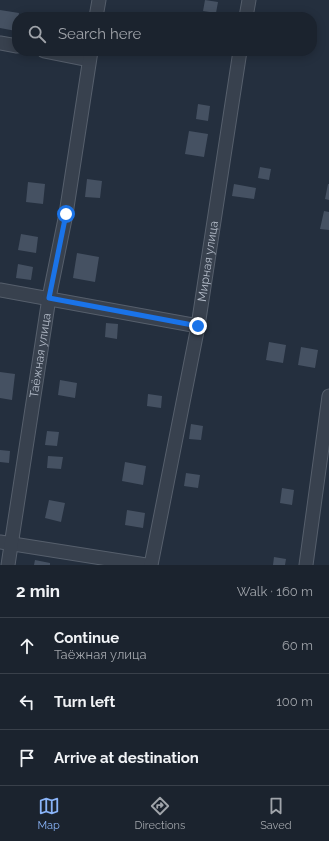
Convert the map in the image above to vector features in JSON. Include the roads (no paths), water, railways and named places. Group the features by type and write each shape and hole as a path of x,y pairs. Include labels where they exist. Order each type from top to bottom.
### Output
{"street":[{"path":"97,12 99,0"},
{"path":"247,12 249,0"},
{"path":"0,43 12,45"},
{"name":"Таёжная улица","path":"8,565 5,544 49,298 66,214 90,56"},
{"name":"Мирная улица","path":"151,565 198,326 239,56"},
{"path":"0,290 198,326"},
{"path":"306,565 329,396"},
{"path":"5,544 146,565"}]}
